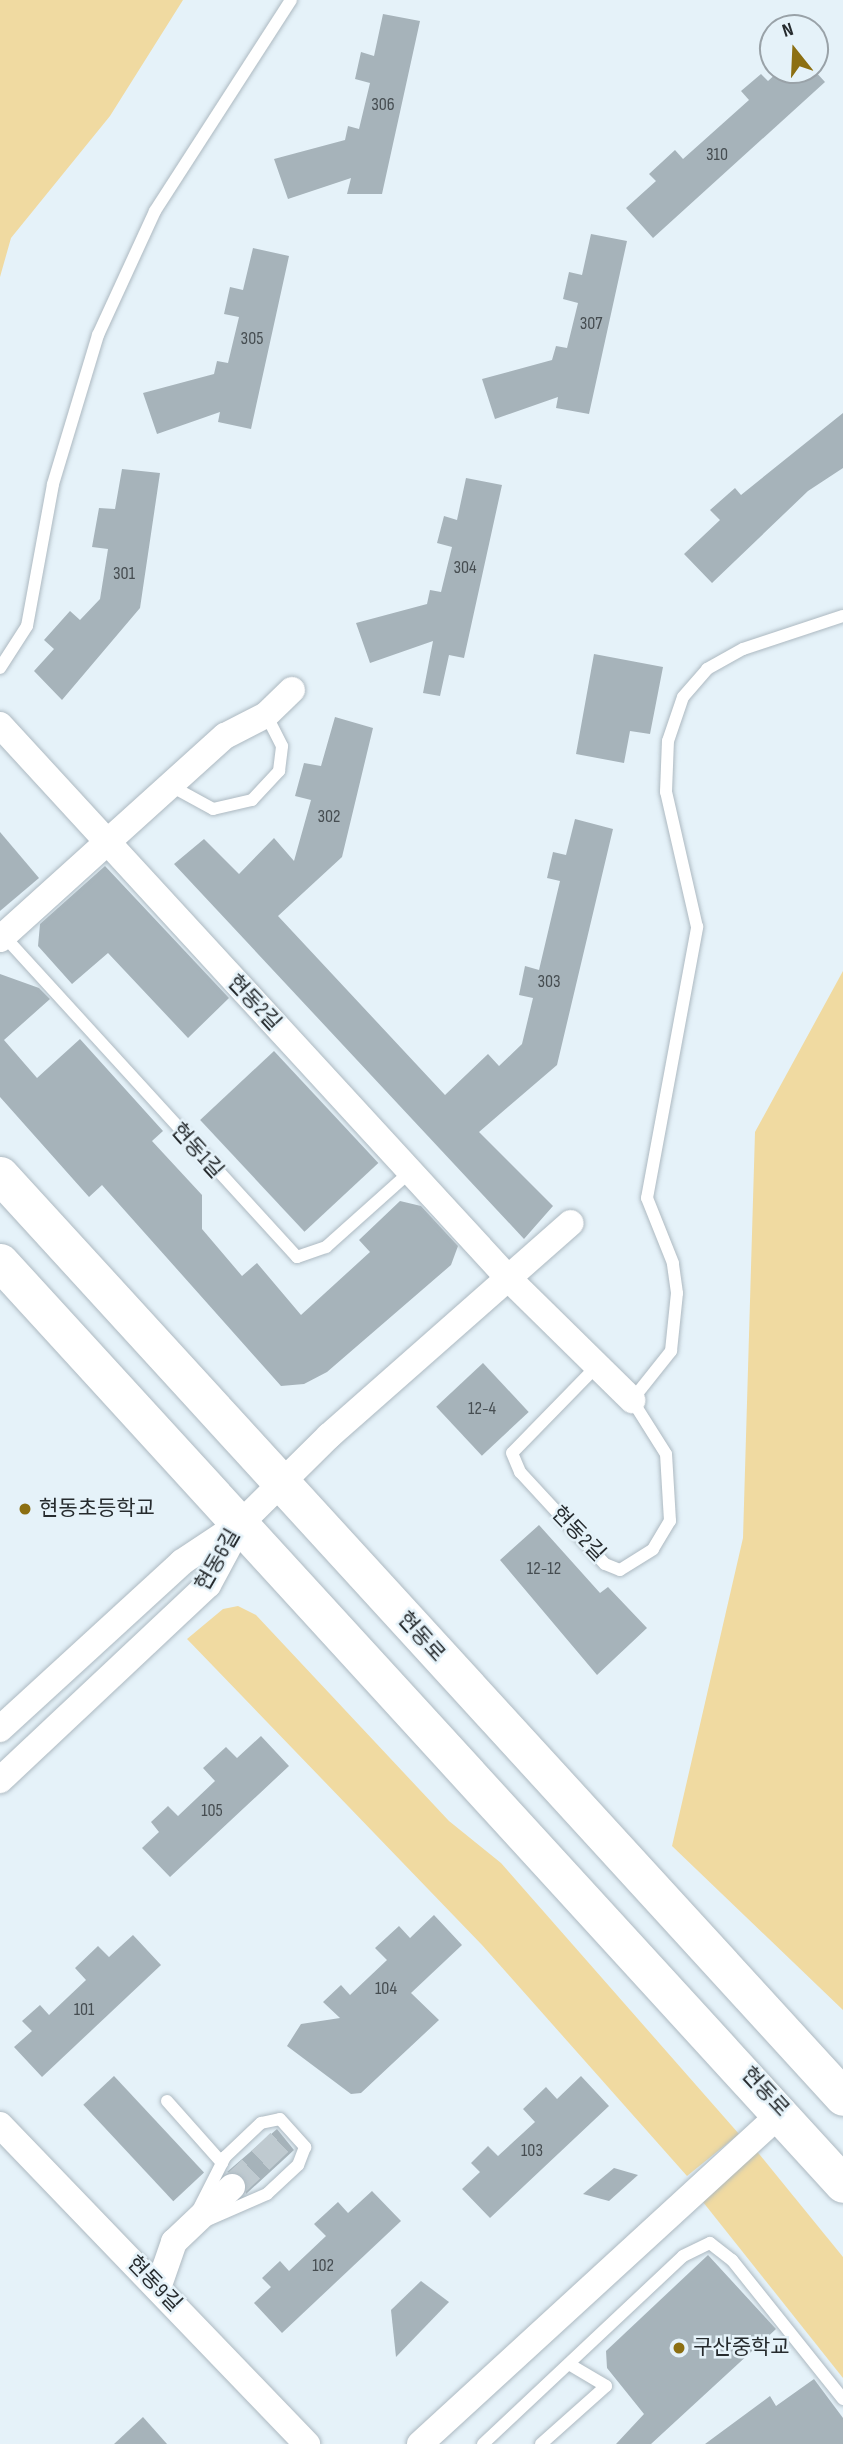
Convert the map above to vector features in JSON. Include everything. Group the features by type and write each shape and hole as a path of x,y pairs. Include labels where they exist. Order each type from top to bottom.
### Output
{"main road":[{"name":"현동로","path":"0,1175 843,2097"},
{"name":"현동로","path":"0,1262 783,2111 843,2184"}],"street":[{"name":"현동1길","path":"1,936 108,844 225,736 266,715 292,690"},
{"name":"현동2길","path":"0,725 509,1279 594,1369 632,1400"},
{"path":"241,1523 281,1483 571,1223"},
{"name":"현동6길","path":"0,1729 182,1562 241,1523"},
{"name":"현동6길","path":"0,1780 208,1585 241,1523"},
{"path":"420,2444 783,2111"},
{"name":"현동9길","path":"0,2125 307,2444"},
{"path":"158,2288 174,2242 189,2228 227,2175"}],"lane":[{"path":"0,668 27,626 52,484 98,335 155,211 291,0"},
{"path":"632,1400 671,1351 677,1293 673,1263 647,1198 697,927 666,792 667,741 683,697 707,669 743,649 843,616"},
{"path":"171,786 213,809 252,800 279,771 282,746 266,715"},
{"name":"현동1길","path":"1,936 297,1257 326,1247 410,1172"},
{"name":"현동2길","path":"594,1369 512,1453 520,1472 605,1564 620,1570 653,1549 670,1521 666,1454 632,1400"},
{"path":"167,2101 227,2175 271,2119 281,2119 304,2147 298,2165 267,2194 189,2228"},
{"path":"483,2444 683,2256 710,2243 732,2260 843,2399"},
{"path":"541,2444 606,2386 569,2364"}],"shaded area":[{"path":"0,0 183,0 110,116 11,238 0,277"},
{"path":"843,971 843,2010 672,1846 743,1538 755,1132"},
{"path":"238,1606 256,1615 449,1821 501,1863 739,2134 687,2176 482,1945 187,1639 223,1609"},
{"path":"755,2149 843,2257 843,2378 699,2197"}],"building":[{"path":"383,14 420,21 382,194 347,194 351,178 288,199 274,159 345,140 348,126 359,129 370,83 355,79 361,52 374,56"},
{"path":"759,76 759,84 823,84 653,238 626,208 656,181 649,174 675,150 683,159 749,100 741,91"},
{"path":"591,234 627,241 589,414 556,408 558,397 495,419 482,379 552,360 556,346 567,348 578,303 563,299 569,272 582,275"},
{"path":"253,248 289,256 251,429 218,422 220,412 157,434 143,393 214,374 217,361 228,363 239,317 224,314 230,287 243,290"},
{"path":"843,413 843,468 808,491 712,583 684,554 720,520 710,510 735,488 741,495"},
{"path":"122,469 160,473 140,608 62,700 34,671 54,649 44,640 70,611 80,620 100,599 108,549 92,547 99,508 115,509"},
{"path":"466,478 502,485 464,658 449,655 440,696 423,693 433,641 370,663 356,623 427,604 430,590 441,592 452,547 437,543 444,516 457,520"},
{"path":"594,654 663,667 650,734 630,731 624,763 576,754"},
{"path":"335,717 373,728 342,857 278,916 445,1095 488,1054 499,1066 522,1044 533,998 519,995 525,966 539,970 560,881 547,878 553,852 566,855 575,819 613,829 557,1065 479,1132 553,1206 524,1239 174,864 204,839 239,874 274,838 294,861 311,800 295,796 304,763 321,766"},
{"path":"0,832 39,878 0,911"},
{"path":"105,866 229,998 188,1038 108,953 72,984 38,946 40,924"},
{"path":"0,974 39,988 50,999 4,1040 37,1078 80,1039 163,1131 152,1141 202,1195 202,1229 242,1276 257,1263 301,1315 370,1252 359,1240 400,1201 421,1206 458,1246 451,1265 327,1372 304,1384 281,1386 102,1185 89,1197 0,1097"},
{"path":"274,1051 378,1163 304,1232 200,1120"},
{"path":"483,1363 529,1412 482,1456 436,1407"},
{"path":"539,1525 600,1593 608,1587 647,1628 597,1675 500,1560"},
{"path":"261,1736 289,1766 170,1877 142,1848 159,1832 151,1822 168,1806 178,1816 215,1781 203,1768 226,1747 237,1758"},
{"path":"434,1915 462,1945 411,1993 439,2020 361,2093 351,2094 287,2046 301,2024 340,2018 323,2002 341,1985 350,1995 387,1960 375,1948 399,1926 410,1938"},
{"path":"133,1935 161,1965 42,2077 14,2047 32,2031 22,2021 40,2005 49,2015 86,1980 75,1968 98,1946 109,1957"},
{"path":"114,2076 204,2173 173,2201 83,2105"},
{"path":"581,2076 609,2106 490,2218 462,2189 480,2172 471,2163 488,2146 498,2156 535,2122 523,2109 546,2087 557,2099"},
{"path":"277,2129 294,2150 246,2194 244,2177 227,2172"},
{"path":"614,2168 638,2175 609,2201 583,2194"},
{"path":"372,2191 401,2221 282,2333 254,2303 271,2287 262,2278 280,2261 289,2271 326,2236 314,2224 338,2202 348,2213"},
{"path":"708,2255 776,2329 651,2444 616,2444 644,2414 607,2368 606,2351"},
{"path":"421,2281 449,2302 396,2357 391,2310"},
{"path":"814,2379 843,2418 843,2444 705,2444 770,2396 776,2406"},
{"path":"143,2417 167,2444 114,2444"}],"tunnel":[{"path":"232,2187 285,2137"}],"place":[{"name":"현동초등학교","path":"25,1509"},
{"name":"구산중학교","path":"679,2348"}]}
